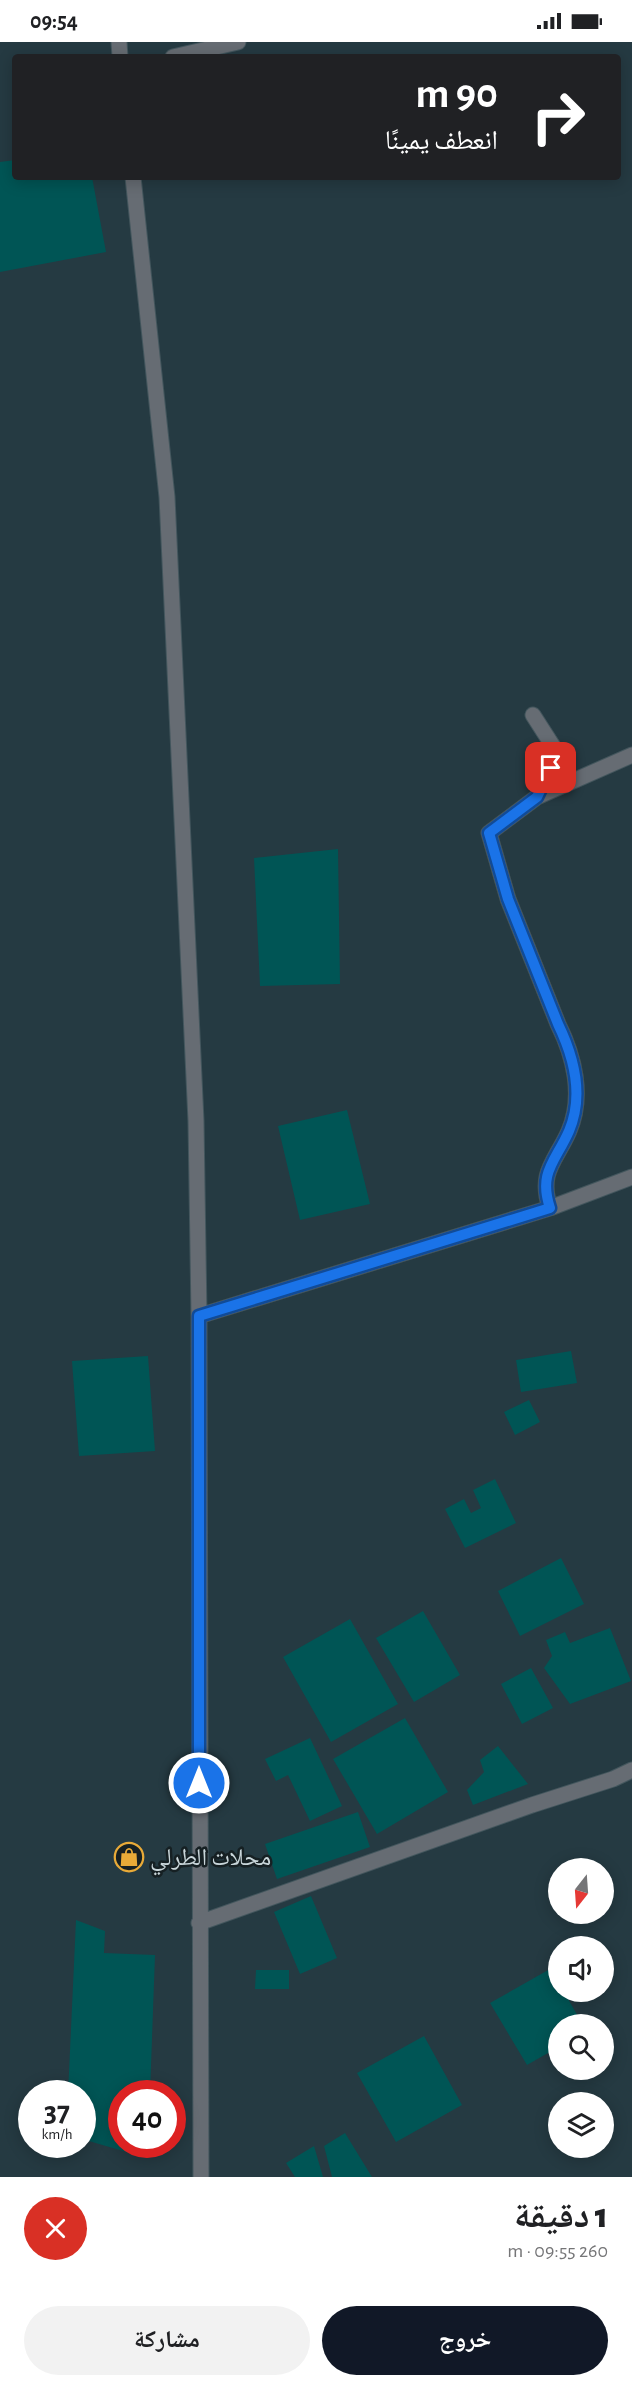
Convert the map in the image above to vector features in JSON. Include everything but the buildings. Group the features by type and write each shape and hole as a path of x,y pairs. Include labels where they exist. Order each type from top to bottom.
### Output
{"street":[{"path":"186,54 238,42"},
{"path":"133,180 167,497 196,1121 199,1316 201,2177"},
{"path":"533,715 558,754 537,797"},
{"path":"550,1208 545,1194 545,1180 548,1168 572,1120 576,1089 574,1066 568,1044 508,899 489,833 537,797 632,755"},
{"path":"199,1316 550,1208 632,1177"},
{"path":"199,1923 532,1805 613,1779 632,1770"}],"place":[{"name":"محلات الطرلي","path":"129,1857"}],"route":[{"path":"199,1783 199,1316 550,1208 545,1194 545,1180 548,1168 569,1130 575,1110 574,1066 568,1044 508,899 489,833 537,797 551,768"}]}
